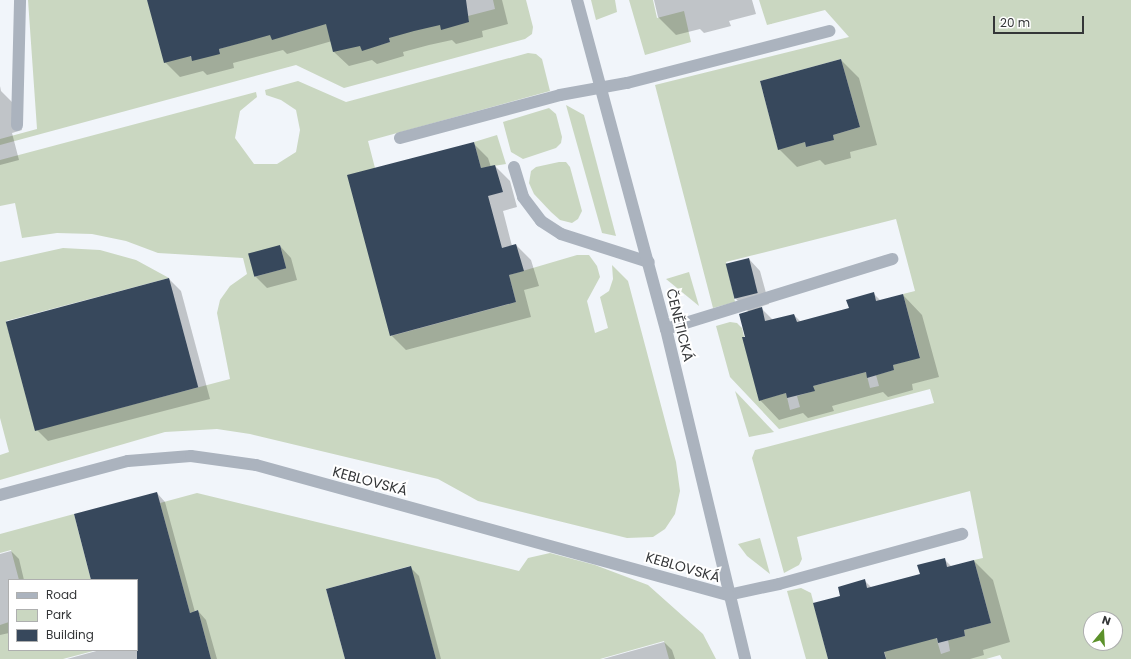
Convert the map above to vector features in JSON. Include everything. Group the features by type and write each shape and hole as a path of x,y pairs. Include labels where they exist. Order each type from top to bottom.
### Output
{"street":[{"path":"16,125 20,0"},
{"name":"ČENĚTICKÁ","path":"577,0 603,88 649,262 728,595 745,659"},
{"path":"400,138 560,95 603,88 829,31"},
{"path":"514,168 523,197 541,221 561,234 649,262"},
{"path":"666,329 892,259"},
{"name":"KEBLOVSKÁ","path":"0,495 128,462 191,456 241,463 728,595"},
{"path":"728,595 779,584 962,534"}],"green space":[{"path":"28,0 147,0 193,60 220,52 219,49 271,34 272,39 300,32 325,20 360,44 362,50 390,42 389,37 440,23 442,28 469,21 468,16 495,9 493,0 526,0 533,27 532,34 525,39 344,88 296,65 0,145 0,139 37,129"},
{"path":"591,0 615,0 617,12 596,20"},
{"path":"629,0 653,0 657,18 684,11 691,42 645,55"},
{"path":"759,0 1131,0 1131,659 1002,659 1000,655 986,659 877,659 886,657 884,651 936,637 941,654 950,651 948,640 965,636 964,630 991,623 974,560 983,558 970,491 797,537 802,559 799,565 784,573 752,458 755,450 934,403 930,389 779,429 730,377 716,326 730,322 737,323 742,328 759,400 786,393 790,410 800,407 797,396 814,391 813,386 866,372 870,388 879,386 876,375 894,370 893,365 920,357 903,294 915,291 896,219 726,262 735,302 713,308 655,85 849,37 825,10 767,25","holes":["841,59 860,127 833,135 834,140 806,147 805,142 778,149 760,81"]},
{"path":"528,53 536,54 542,59 550,91 368,141 375,168 391,336 516,302 509,275 577,255 589,255 597,266 600,277 587,301 595,333 608,328 600,297 609,291 613,279 612,265 628,281 676,462 680,491 675,514 665,529 653,537 627,538 478,501 438,479 250,434 217,429 165,432 0,480 0,455 9,452 0,418 0,262 63,248 100,250 136,260 169,278 6,321 36,430 230,379 217,313 220,300 230,286 247,274 243,258 158,253 126,241 92,234 57,233 22,238 15,203 0,206 0,160 256,92 257,97 240,111 235,138 254,164 277,164 296,152 300,130 296,110 281,100 266,95 265,90 298,81 346,102","holes":["280,245 286,268 254,277"]},
{"path":"566,105 584,115 616,236 602,233"},
{"path":"549,108 556,114 562,137 561,143 556,148 523,159 511,152 503,122"},
{"path":"497,135 506,164 481,168 474,142"},
{"path":"566,162 570,167 582,211 578,219 572,223 560,220 551,212 534,194 529,183 531,171 536,167"},
{"path":"689,272 699,306 666,279"},
{"path":"735,391 774,432 749,437"},
{"path":"197,493 519,571 528,558 550,553 595,565 648,585 703,634 716,659 669,659 664,641 600,659 436,659 410,566 326,589 345,659 211,659 198,610 190,613 160,503"},
{"path":"74,514 91,579 19,579 11,550 0,553 0,534"},
{"path":"760,538 770,574 747,556 738,544"},
{"path":"801,588 811,593 828,659 806,659 787,591"},
{"path":"8,622 8,651 93,651 63,659 0,659 0,625"}],"building":[{"path":"147,0 466,0 469,22 441,30 440,25 414,31 389,38 390,42 362,51 360,46 333,52 326,24 272,40 270,35 219,49 220,54 192,61 191,56 164,63"},
{"path":"841,59 860,127 833,135 834,140 806,147 805,142 778,150 760,81"},
{"path":"474,142 481,168 495,165 503,192 488,196 502,248 516,244 524,271 509,275 516,302 390,336 347,175"},
{"path":"280,245 286,268 254,277 248,254"},
{"path":"749,258 758,293 734,299 726,264"},
{"path":"169,278 198,387 35,431 6,322"},
{"path":"874,292 876,301 903,294 920,358 893,365 894,370 867,378 866,372 813,386 815,391 787,398 786,393 759,401 742,337 745,337 739,314 762,307 765,321 794,314 797,322 849,308 846,300"},
{"path":"157,492 190,613 198,610 211,659 137,659 138,579 91,579 74,514"},
{"path":"945,558 947,567 974,560 991,623 964,630 965,636 938,643 937,638 884,652 886,659 828,659 813,603 840,596 838,587 865,579 867,588 920,574 917,565"},
{"path":"411,566 436,659 345,659 326,589"}]}
